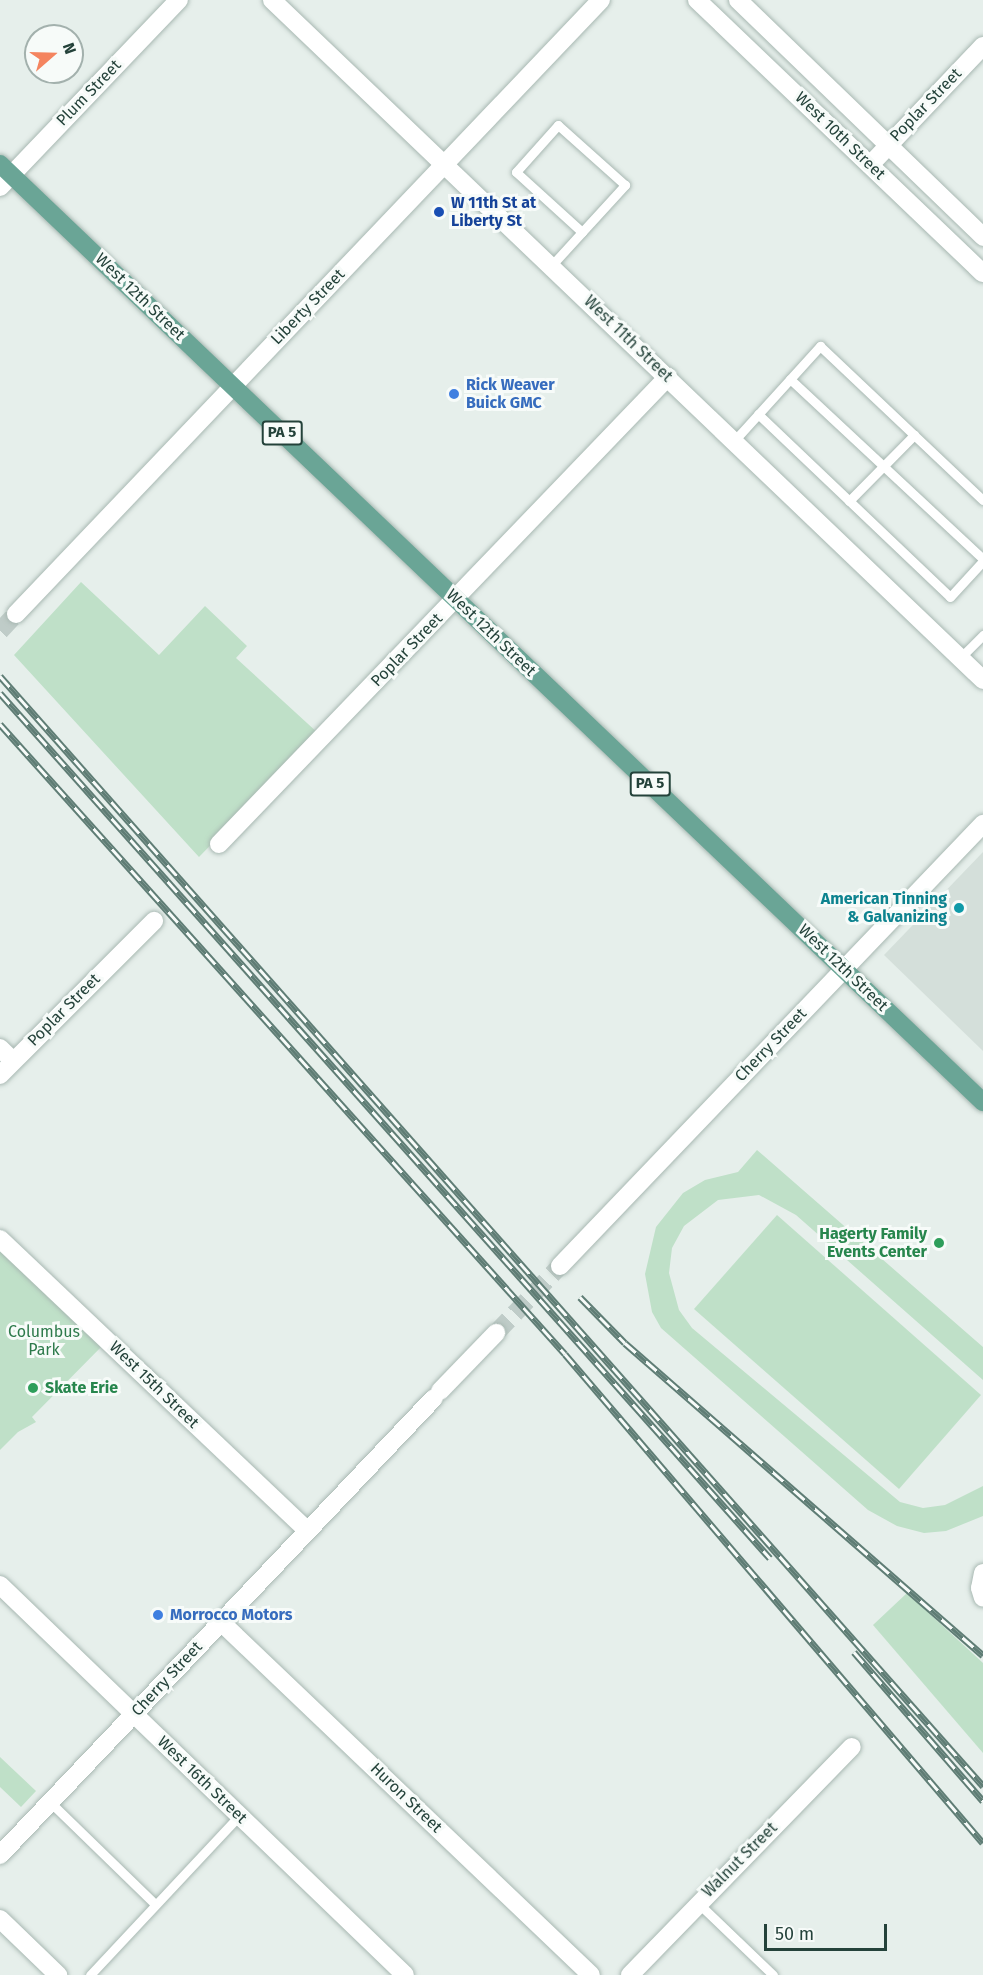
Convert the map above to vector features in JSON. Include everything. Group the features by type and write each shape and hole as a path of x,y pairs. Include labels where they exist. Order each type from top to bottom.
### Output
{"main road":[{"name":"West 12th Street","path":"4,175 233,386 983,1102"}],"street":[{"name":"Plum Street","path":"4,175 179,0"},
{"name":"West 11th Street","path":"272,0 983,680"},
{"name":"Liberty Street","path":"16,614 601,0"},
{"name":"West 10th Street","path":"697,0 983,273"},
{"name":"West 10th Street","path":"738,0 983,237"},
{"name":"Poplar Street","path":"870,165 983,46"},
{"name":"Poplar Street","path":"219,844 668,377"},
{"name":"Cherry Street","path":"560,1266 983,824"},
{"name":"Poplar Street","path":"0,1075 7,1054 154,921"},
{"name":"West 15th Street","path":"0,1239 308,1531"},
{"name":"Cherry Street","path":"0,1855 496,1333"},
{"path":"983,1574 983,1598"},
{"name":"West 16th Street","path":"0,1585 405,1975"},
{"name":"Huron Street","path":"221,1622 591,1975"},
{"name":"Walnut Street","path":"630,1975 852,1747"},
{"path":"0,1919 58,1975"}],"lane":[{"path":"552,266 624,185 558,125 516,172 582,232"},
{"path":"733,442 820,346 983,500"},
{"path":"758,414 950,597 983,560 790,379"},
{"path":"849,501 914,435"},
{"path":"960,658 983,634"},
{"path":"50,1802 155,1904"},
{"path":"90,1975 239,1816"},
{"path":"698,1903 773,1975"}],"shaded area":[{"name":"American Tinning & Galvanizing","path":"983,852 983,1051 884,955"}],"green space":[{"path":"81,582 159,655 205,606 247,646 236,658 319,734 199,857 14,655"},
{"path":"757,1150 983,1347 983,1380 796,1215 759,1195 718,1200 684,1226 672,1248 669,1273 679,1310 692,1328 900,1502 923,1508 945,1505 983,1486 983,1516 946,1531 924,1533 897,1526 868,1510 661,1328 652,1312 645,1274 656,1227 683,1193 705,1180 738,1172"},
{"path":"777,1215 981,1395 899,1489 694,1309"},
{"name":"Columbus Park","path":"0,1239 107,1341 32,1417 36,1422 18,1432 0,1450"},
{"path":"907,1593 983,1663 983,1753 873,1625"},
{"path":"0,1757 36,1791 21,1807 0,1787"}],"tunnel":[{"path":"0,631 16,614"},
{"path":"496,1333 560,1266"}],"railway":[{"path":"0,676 983,1786"},
{"path":"0,693 770,1558"},
{"path":"0,724 565,1354 983,1843"},
{"path":"580,1297 625,1343 983,1655"},
{"path":"854,1652 983,1801"}],"place":[{"name":"W 11th St at Liberty St","path":"439,212"},
{"name":"Rick Weaver Buick GMC","path":"454,394"},
{"name":"American Tinning & Galvanizing","path":"959,908"},
{"name":"Hagerty Family Events Center","path":"939,1243"},
{"name":"Skate Erie","path":"33,1388"},
{"name":"Morrocco Motors","path":"158,1615"}]}
